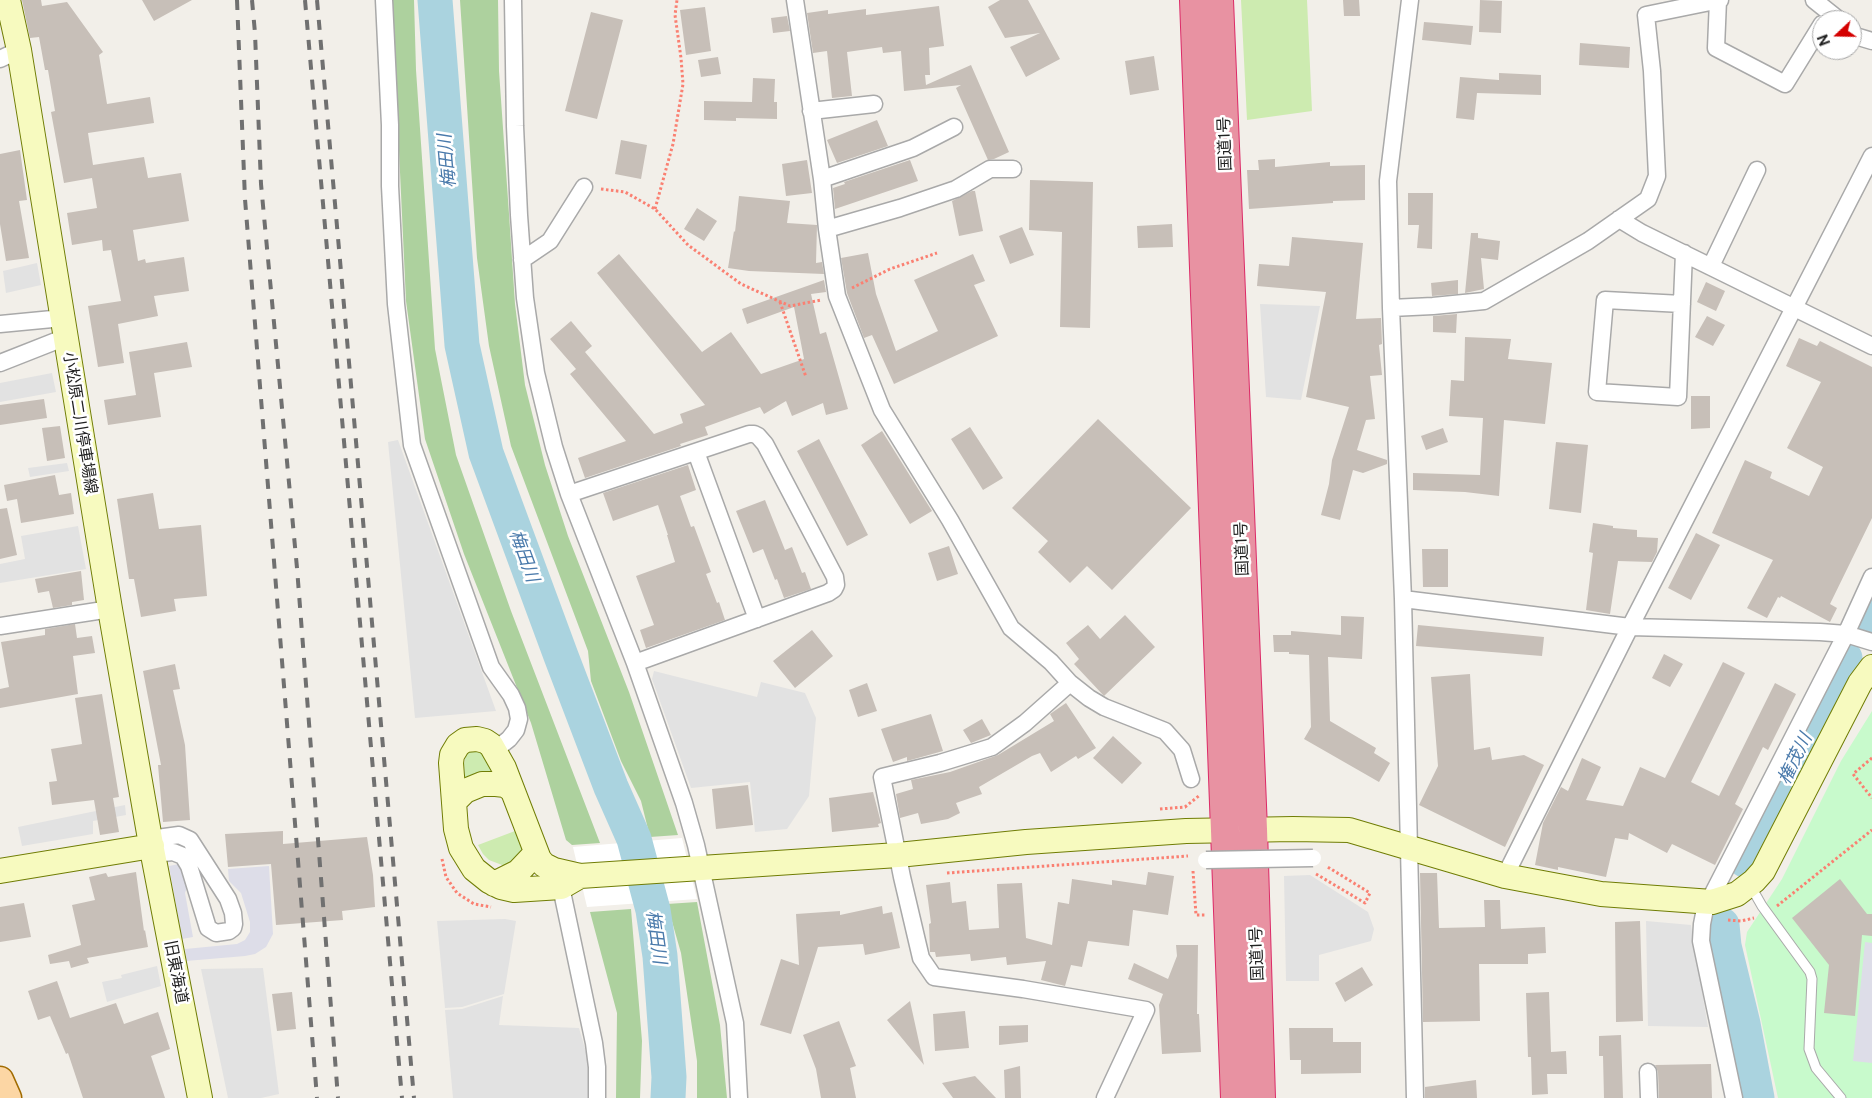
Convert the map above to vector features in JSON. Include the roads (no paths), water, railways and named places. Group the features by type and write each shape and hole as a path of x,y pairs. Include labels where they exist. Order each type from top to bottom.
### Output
{"highway":[{"name":"国道1号","path":"1194,0 1235,1098"},
{"name":"国道1号","path":"1219,0 1253,830 1261,1098"}],"main road":[{"path":"0,1080 8,1098"}],"street":[{"path":"384,0 396,304 412,445 491,667 511,695 517,708 519,719 516,730 495,750"},
{"path":"513,0 515,117 522,260 525,298 536,373 554,447 570,494 635,663 684,803 695,868 735,1023 739,1098"},
{"path":"795,0 822,179 826,229 837,296 882,410 1012,628 1051,662 1070,683 1089,698 1104,706 1165,730 1182,750 1191,779"},
{"path":"1410,0 1388,181 1391,308 1403,599 1415,1098"},
{"path":"1391,308 1484,301 1588,241 1648,200 1658,176 1652,71 1646,15 1719,0 1716,48 1785,84 1812,44"},
{"path":"1814,0 1822,10"},
{"name":"小松原二川停車場線","path":"5,2 9,55 64,328 110,609 152,846"},
{"path":"811,111 874,104"},
{"path":"822,179 912,148 954,127"},
{"path":"1505,876 1630,626 1872,156"},
{"path":"826,229 900,208 956,189 990,169 1014,169"},
{"path":"1711,266 1757,170"},
{"path":"522,260 550,241 584,187"},
{"path":"1619,219 1642,233 1872,346"},
{"path":"1682,304 1605,300 1596,392 1678,397 1682,304 1684,253"},
{"path":"0,324 64,328"},
{"path":"0,363 64,328"},
{"path":"570,494 749,434 758,436 765,444 835,577 836,585 832,592 635,663"},
{"path":"696,452 758,619"},
{"path":"1734,1098 1701,940 1702,924 1707,902 1846,634 1872,577"},
{"path":"1403,599 1630,626 1846,634 1872,642"},
{"path":"0,626 110,609"},
{"path":"597,1098 594,1043 570,882 541,862 495,750 487,742 476,739 465,740 456,747 451,763 456,829 460,848 474,869 494,884 514,890 570,882 695,868 898,855 1026,842 1186,831 1349,830 1505,876 1601,894 1707,902 1732,896 1750,885 1763,871 1860,682 1872,667"},
{"path":"1070,683 1025,723 992,747 940,763 882,777 921,958 934,978 1023,989 1146,1010 1105,1098"},
{"path":"454,802 465,791 482,784 496,784 509,787 512,790"},
{"path":"0,871 152,846 179,835 190,840 228,899 233,917 233,928 229,931 216,933 208,928 188,863 183,856 152,846"},
{"name":"旧東海道","path":"152,846 200,1098"},
{"path":"494,884 518,872 536,853"},
{"path":"1199,861 1313,858"},
{"path":"1648,1072 1649,1098"}],"lane":[{"path":"1750,885 1762,906 1810,972 1812,979 1809,1049 1816,1068 1841,1098"}],"waterway":[{"name":"梅田川","path":"435,0 462,345 486,453 611,787 634,839 653,910 660,956 669,1077 668,1098"},
{"name":"権茂川","path":"1865,618 1872,604"},
{"name":"権茂川","path":"1745,860 1845,658"},
{"name":"権茂川","path":"1722,925 1724,946 1743,1024 1757,1098"}],"railway":[{"path":"237,0 245,199 317,1098"},
{"path":"252,0 261,184 297,568 338,1098"},
{"path":"305,0 402,1098"},
{"path":"317,0 414,1098"}]}
